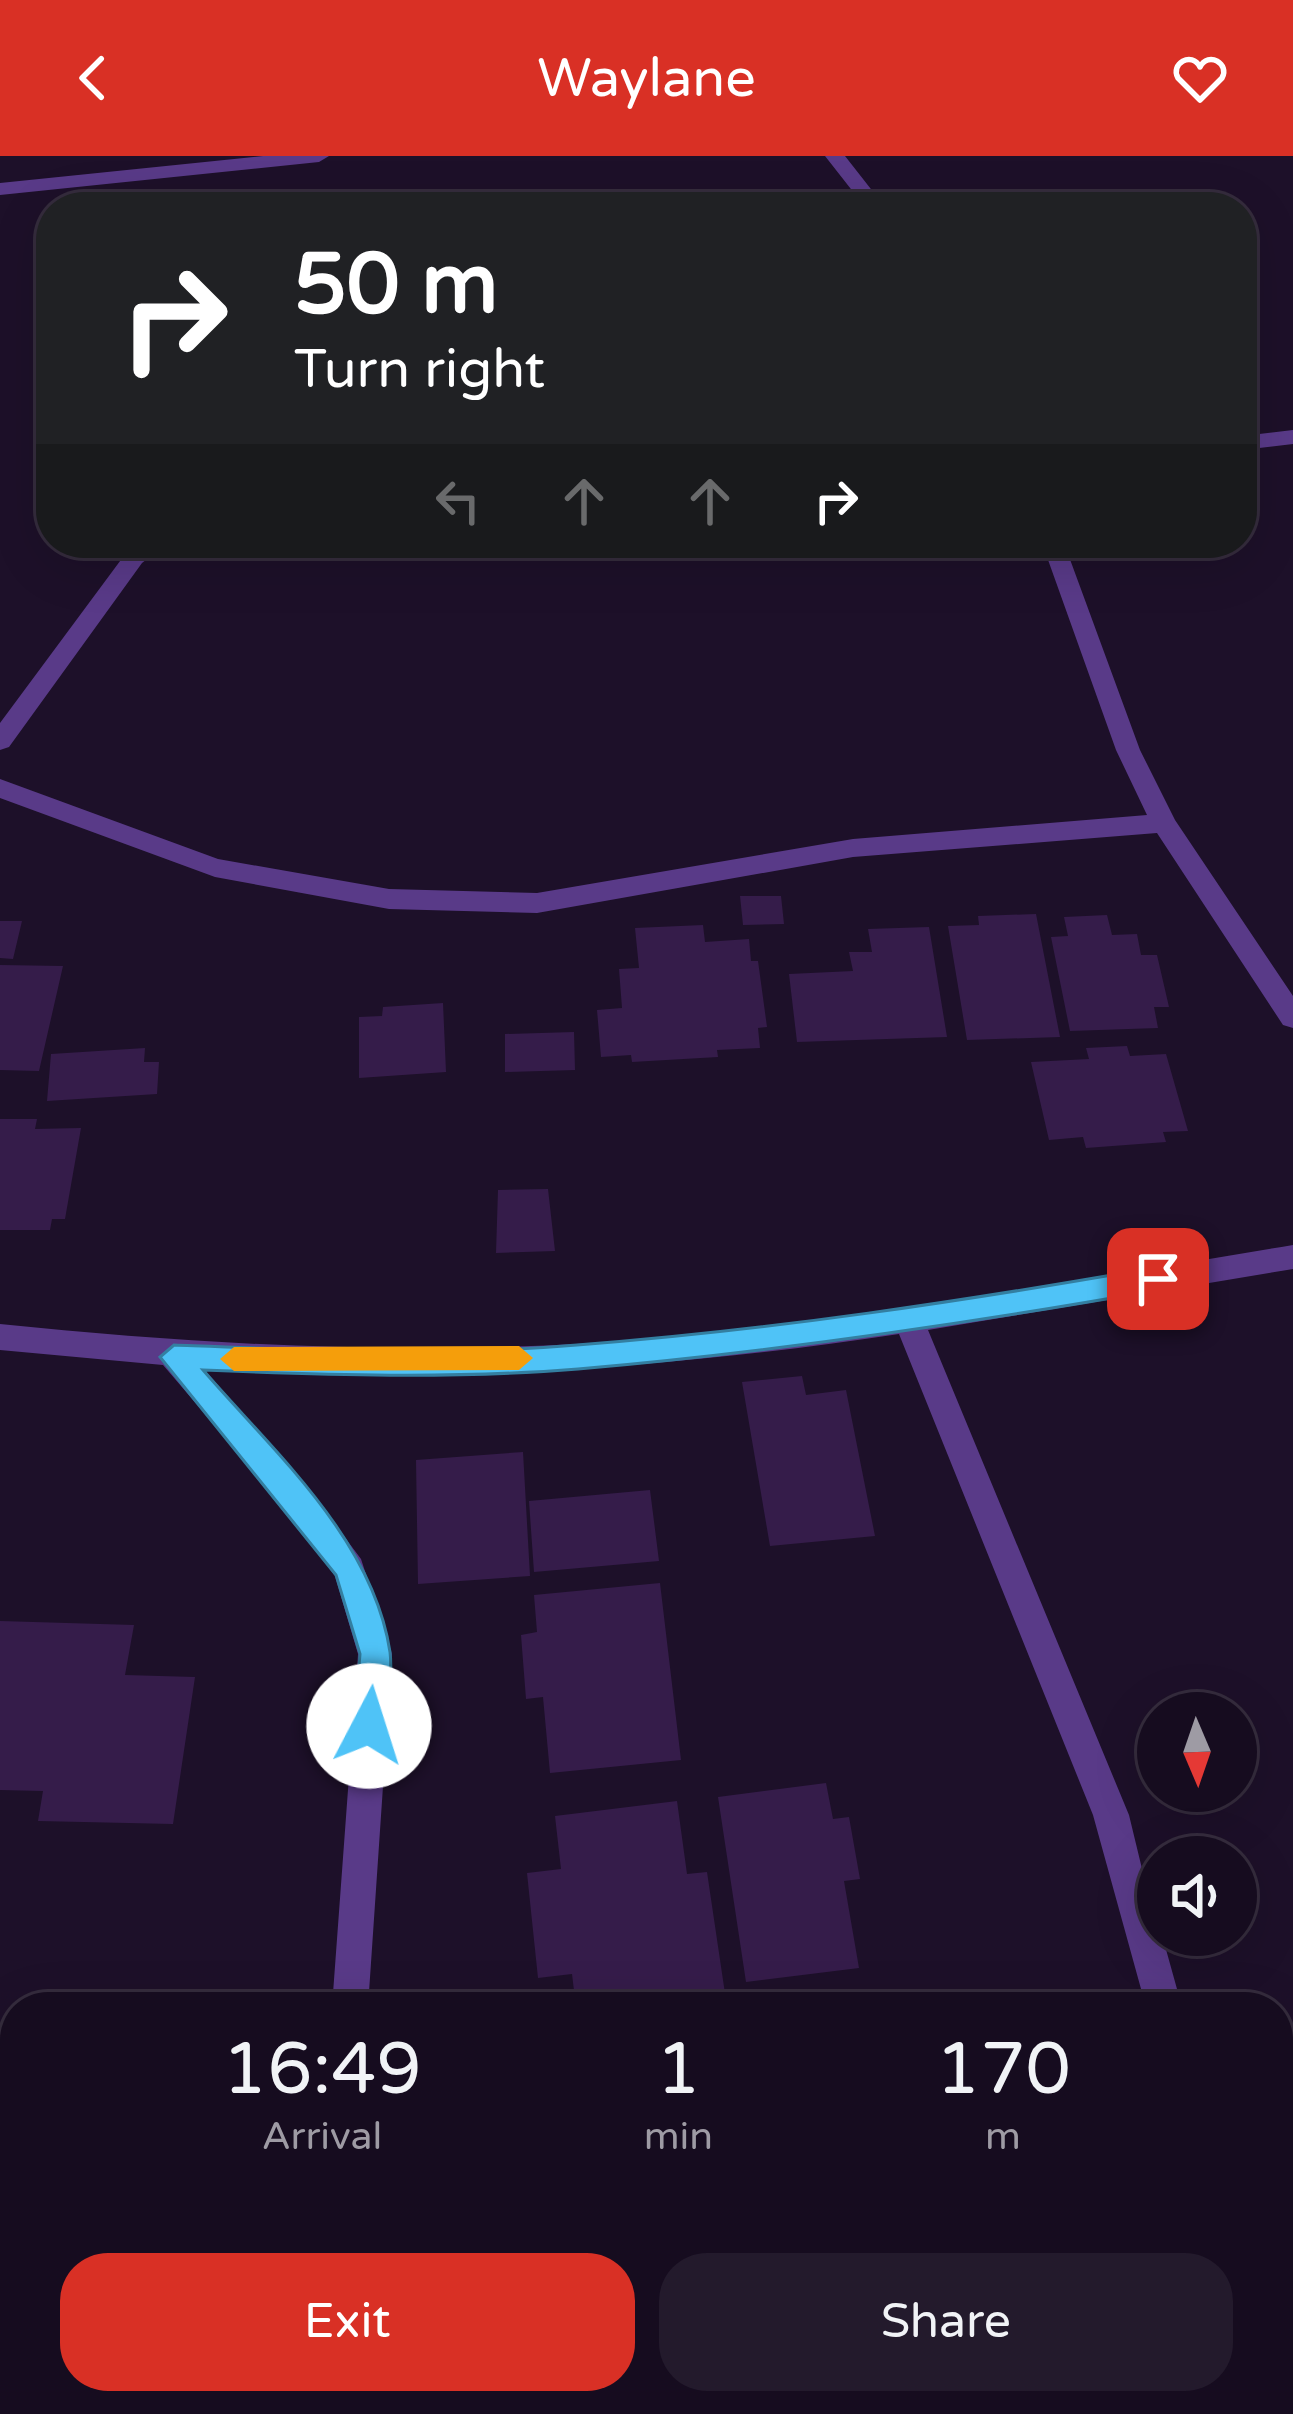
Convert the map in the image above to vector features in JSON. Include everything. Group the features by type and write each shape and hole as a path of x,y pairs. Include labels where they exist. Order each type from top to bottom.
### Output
{"street":[{"path":"0,188 319,156"},
{"path":"835,156 863,192"},
{"path":"1257,441 1293,437"},
{"path":"0,741 134,558"},
{"path":"1058,558 1128,750 1164,823 1293,1018"},
{"path":"0,788 215,868 389,899 537,903 853,848 1164,823"},
{"path":"0,1337 174,1357 308,1362 573,1358 909,1322 1293,1258"},
{"path":"909,1322 1112,1815 1160,1992"},
{"path":"174,1357 300,1502 349,1569 375,1654 351,1992"}],"building":[{"path":"740,896 781,896 784,924 743,925"},
{"path":"1036,914 1060,1037 967,1040 948,926 979,925 978,916"},
{"path":"1107,915 1112,935 1137,934 1141,955 1157,955 1169,1007 1154,1007 1158,1028 1070,1031 1051,937 1068,936 1064,917"},
{"path":"0,921 22,921 13,959 0,958"},
{"path":"703,925 705,942 749,939 751,961 758,961 767,1027 758,1028 760,1048 717,1050 718,1057 632,1062 631,1055 601,1057 597,1010 622,1008 619,969 639,968 635,928"},
{"path":"929,927 947,1037 797,1042 789,974 853,971 849,952 872,952 868,929"},
{"path":"0,965 63,966 39,1071 0,1070"},
{"path":"443,1003 446,1072 359,1078 359,1017 382,1016 383,1007"},
{"path":"574,1032 575,1070 505,1072 505,1034"},
{"path":"1127,1046 1130,1056 1166,1054 1188,1131 1163,1132 1166,1142 1086,1148 1083,1137 1049,1140 1031,1062 1089,1059 1086,1048"},
{"path":"145,1048 144,1062 159,1062 157,1094 47,1101 51,1054"},
{"path":"0,1119 37,1119 35,1129 81,1128 65,1219 52,1219 50,1230 0,1230"},
{"path":"548,1189 555,1251 496,1253 498,1190"},
{"path":"802,1376 806,1395 846,1390 875,1536 770,1546 742,1382"},
{"path":"523,1452 530,1576 418,1584 416,1460"},
{"path":"650,1490 659,1561 534,1572 529,1501"},
{"path":"660,1583 681,1760 550,1773 543,1697 526,1699 521,1635 537,1632 534,1595"},
{"path":"0,1621 134,1625 125,1675 195,1677 173,1824 38,1821 43,1791 0,1790"},
{"path":"826,1783 833,1819 849,1817 860,1879 844,1881 859,1968 746,1982 718,1797"},
{"path":"677,1801 687,1874 707,1872 725,1992 574,1992 572,1974 538,1978 527,1873 561,1869 555,1816"}],"slow traffic":[{"path":"234,1359 519,1358"}],"route":[{"path":"369,1726 375,1654 349,1569 300,1502 174,1357 308,1362 573,1358 909,1322 1158,1279"}]}
